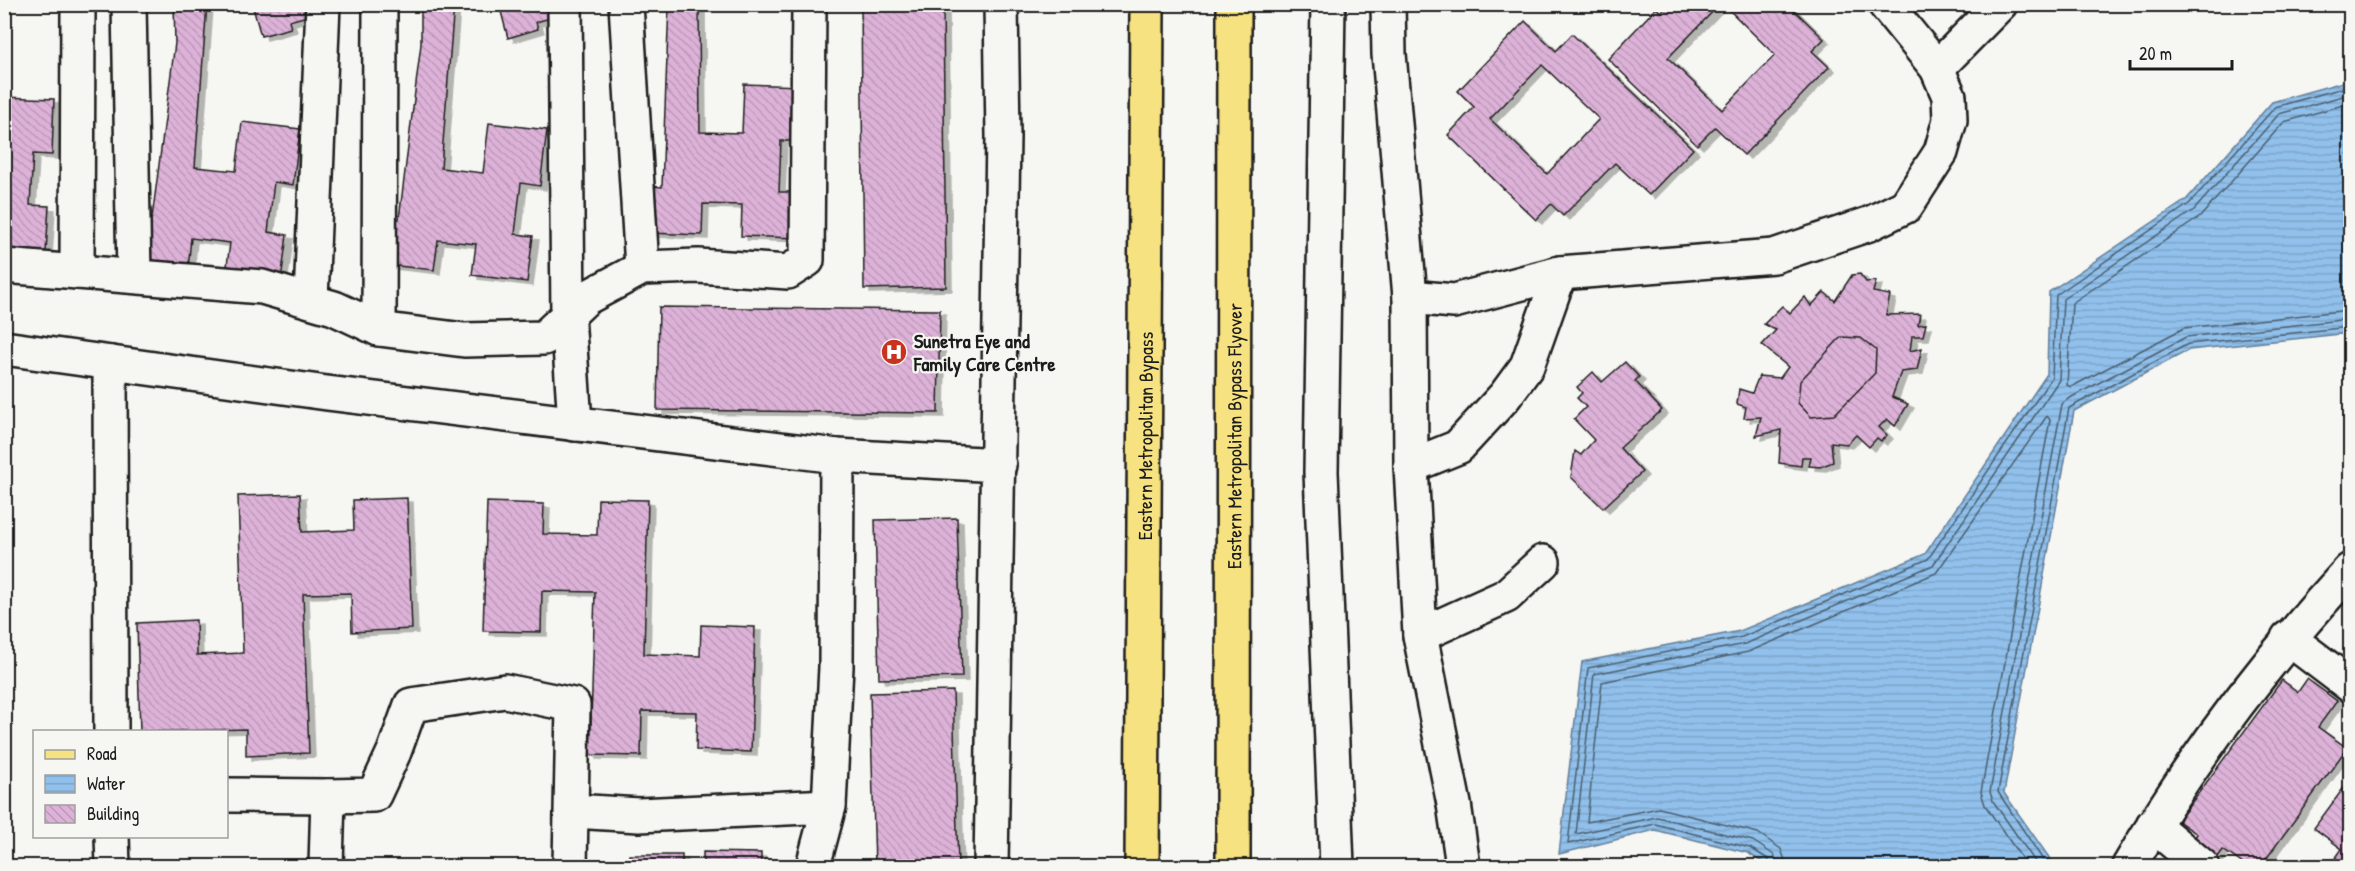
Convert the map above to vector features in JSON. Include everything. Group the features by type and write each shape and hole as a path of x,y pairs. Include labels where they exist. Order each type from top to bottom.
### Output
{"main road":[{"name":"Eastern Metropolitan Bypass","path":"1142,867 1147,4"},
{"name":"Eastern Metropolitan Bypass Flyover","path":"1233,867 1234,4"}],"street":[{"path":"77,272 78,4"},
{"path":"129,4 134,276"},
{"path":"311,300 323,4"},
{"path":"379,329 380,4"},
{"path":"565,4 568,315 575,424"},
{"path":"626,4 642,268"},
{"path":"4,266 262,287 311,300 357,316 379,329 464,340 544,338 604,286 642,268 698,266 788,272 807,260 809,4"},
{"path":"991,867 1004,137 1001,4"},
{"path":"1328,4 1321,472 1337,867"},
{"path":"1388,4 1389,54 1410,297 1411,466 1420,635 1454,804 1463,867"},
{"path":"1410,297 1454,301 1560,273 1774,256 1869,224 1906,206 1941,152 1950,120 1949,96 1937,68 1885,4"},
{"path":"1937,68 2000,4"},
{"path":"1411,466 1458,447 1505,396 1527,366 1560,273"},
{"path":"4,348 575,424 837,456 999,465"},
{"path":"110,363 111,730"},
{"path":"813,867 830,806 836,667 837,456"},
{"path":"1420,635 1506,596 1543,562"},
{"path":"2129,867 2153,825 2288,638 2350,570"},
{"path":"2288,638 2350,685"},
{"path":"228,795 374,795 394,752 411,705 505,691 573,705 573,811 570,867"},
{"path":"326,867 328,796"},
{"path":"573,811 639,815 830,806"},
{"path":"2153,825 2202,867"},
{"path":"112,838 113,867"}],"water":[{"path":"2350,80 2350,333 2189,350 2074,411 2004,793 2055,866 1768,866 1748,853 1655,830 1559,854 1582,662 1740,631 1925,554 2047,374 2049,292 2186,200 2272,102"}],"building":[{"path":"174,4 207,4 195,167 236,171 242,122 300,129 293,185 274,182 268,232 287,235 281,280 226,273 230,243 191,238 188,269 134,262 140,216 152,218 175,43"},
{"path":"252,4 312,4 315,14 289,21 291,28 261,36"},
{"path":"421,4 454,4 441,168 483,173 489,123 547,130 540,186 521,183 515,234 533,236 527,282 472,275 476,244 438,240 434,270 380,264 386,218 399,219 421,44"},
{"path":"499,4 559,4 561,15 536,22 538,29 508,38"},
{"path":"669,4 699,4 700,132 742,133 744,84 802,86 800,141 781,141 779,192 798,192 796,238 741,236 742,205 703,204 702,235 648,233 650,186 662,187"},
{"path":"861,4 943,4 946,287 864,289"},
{"path":"1669,4 1720,4 1668,58 1722,110 1775,55 1723,4 1788,4 1824,39 1812,51 1829,67 1744,155 1715,127 1697,145 1608,59 1656,8 1661,12"},
{"path":"1525,21 1556,51 1572,34 1693,149 1649,195 1615,163 1563,216 1551,204 1536,220 1448,135 1474,107 1458,91","holes":["1542,65 1599,119 1547,174 1490,119"]},
{"path":"4,97 54,99 52,155 33,154 30,205 49,206 46,252 4,250"},
{"path":"1860,274 1866,282 1876,281 1873,292 1890,295 1886,315 1920,314 1918,325 1926,324 1923,336 1912,336 1910,351 1922,348 1917,370 1901,372 1892,397 1908,404 1895,426 1887,419 1879,427 1887,435 1881,441 1877,438 1869,447 1856,435 1847,444 1831,442 1833,462 1820,467 1809,466 1811,457 1802,457 1801,466 1779,463 1781,430 1756,436 1761,417 1744,418 1746,407 1737,404 1739,389 1752,393 1759,376 1780,378 1788,367 1762,345 1776,330 1764,324 1782,306 1790,313 1805,297 1811,306 1824,292 1835,301 1852,275"},
{"path":"659,307 940,310 938,413 657,410"},
{"path":"1841,337 1861,338 1876,350 1875,373 1834,415 1811,417 1798,403 1800,381"},
{"path":"1625,362 1639,377 1635,381 1662,410 1620,448 1642,472 1603,508 1571,477 1575,451 1581,455 1594,440 1574,419 1586,407 1577,398 1582,393 1577,387 1593,372 1602,382"},
{"path":"300,494 302,532 354,530 353,500 407,498 412,629 352,632 351,593 303,594 309,753 246,756 246,729 140,730 137,623 196,620 197,655 243,653 238,496"},
{"path":"598,499 648,500 644,654 700,656 701,625 755,627 751,752 696,750 697,712 642,711 641,756 590,755 595,592 542,591 541,632 483,631 487,502 544,504 543,534 597,535"},
{"path":"957,518 962,677 879,679 875,520"},
{"path":"2307,679 2337,701 2318,727 2347,748 2261,866 2246,866 2223,850 2215,861 2191,843 2197,834 2178,821 2282,680 2298,692"},
{"path":"953,691 958,866 875,866 870,693"},
{"path":"2345,786 2350,790 2350,866 2337,866 2332,863 2342,849 2314,828"},
{"path":"703,852 761,853 761,866 703,866"},
{"path":"629,855 682,855 682,866 628,866"}],"place":[{"name":"Sunetra Eye and Family Care Centre","path":"894,352"}]}
